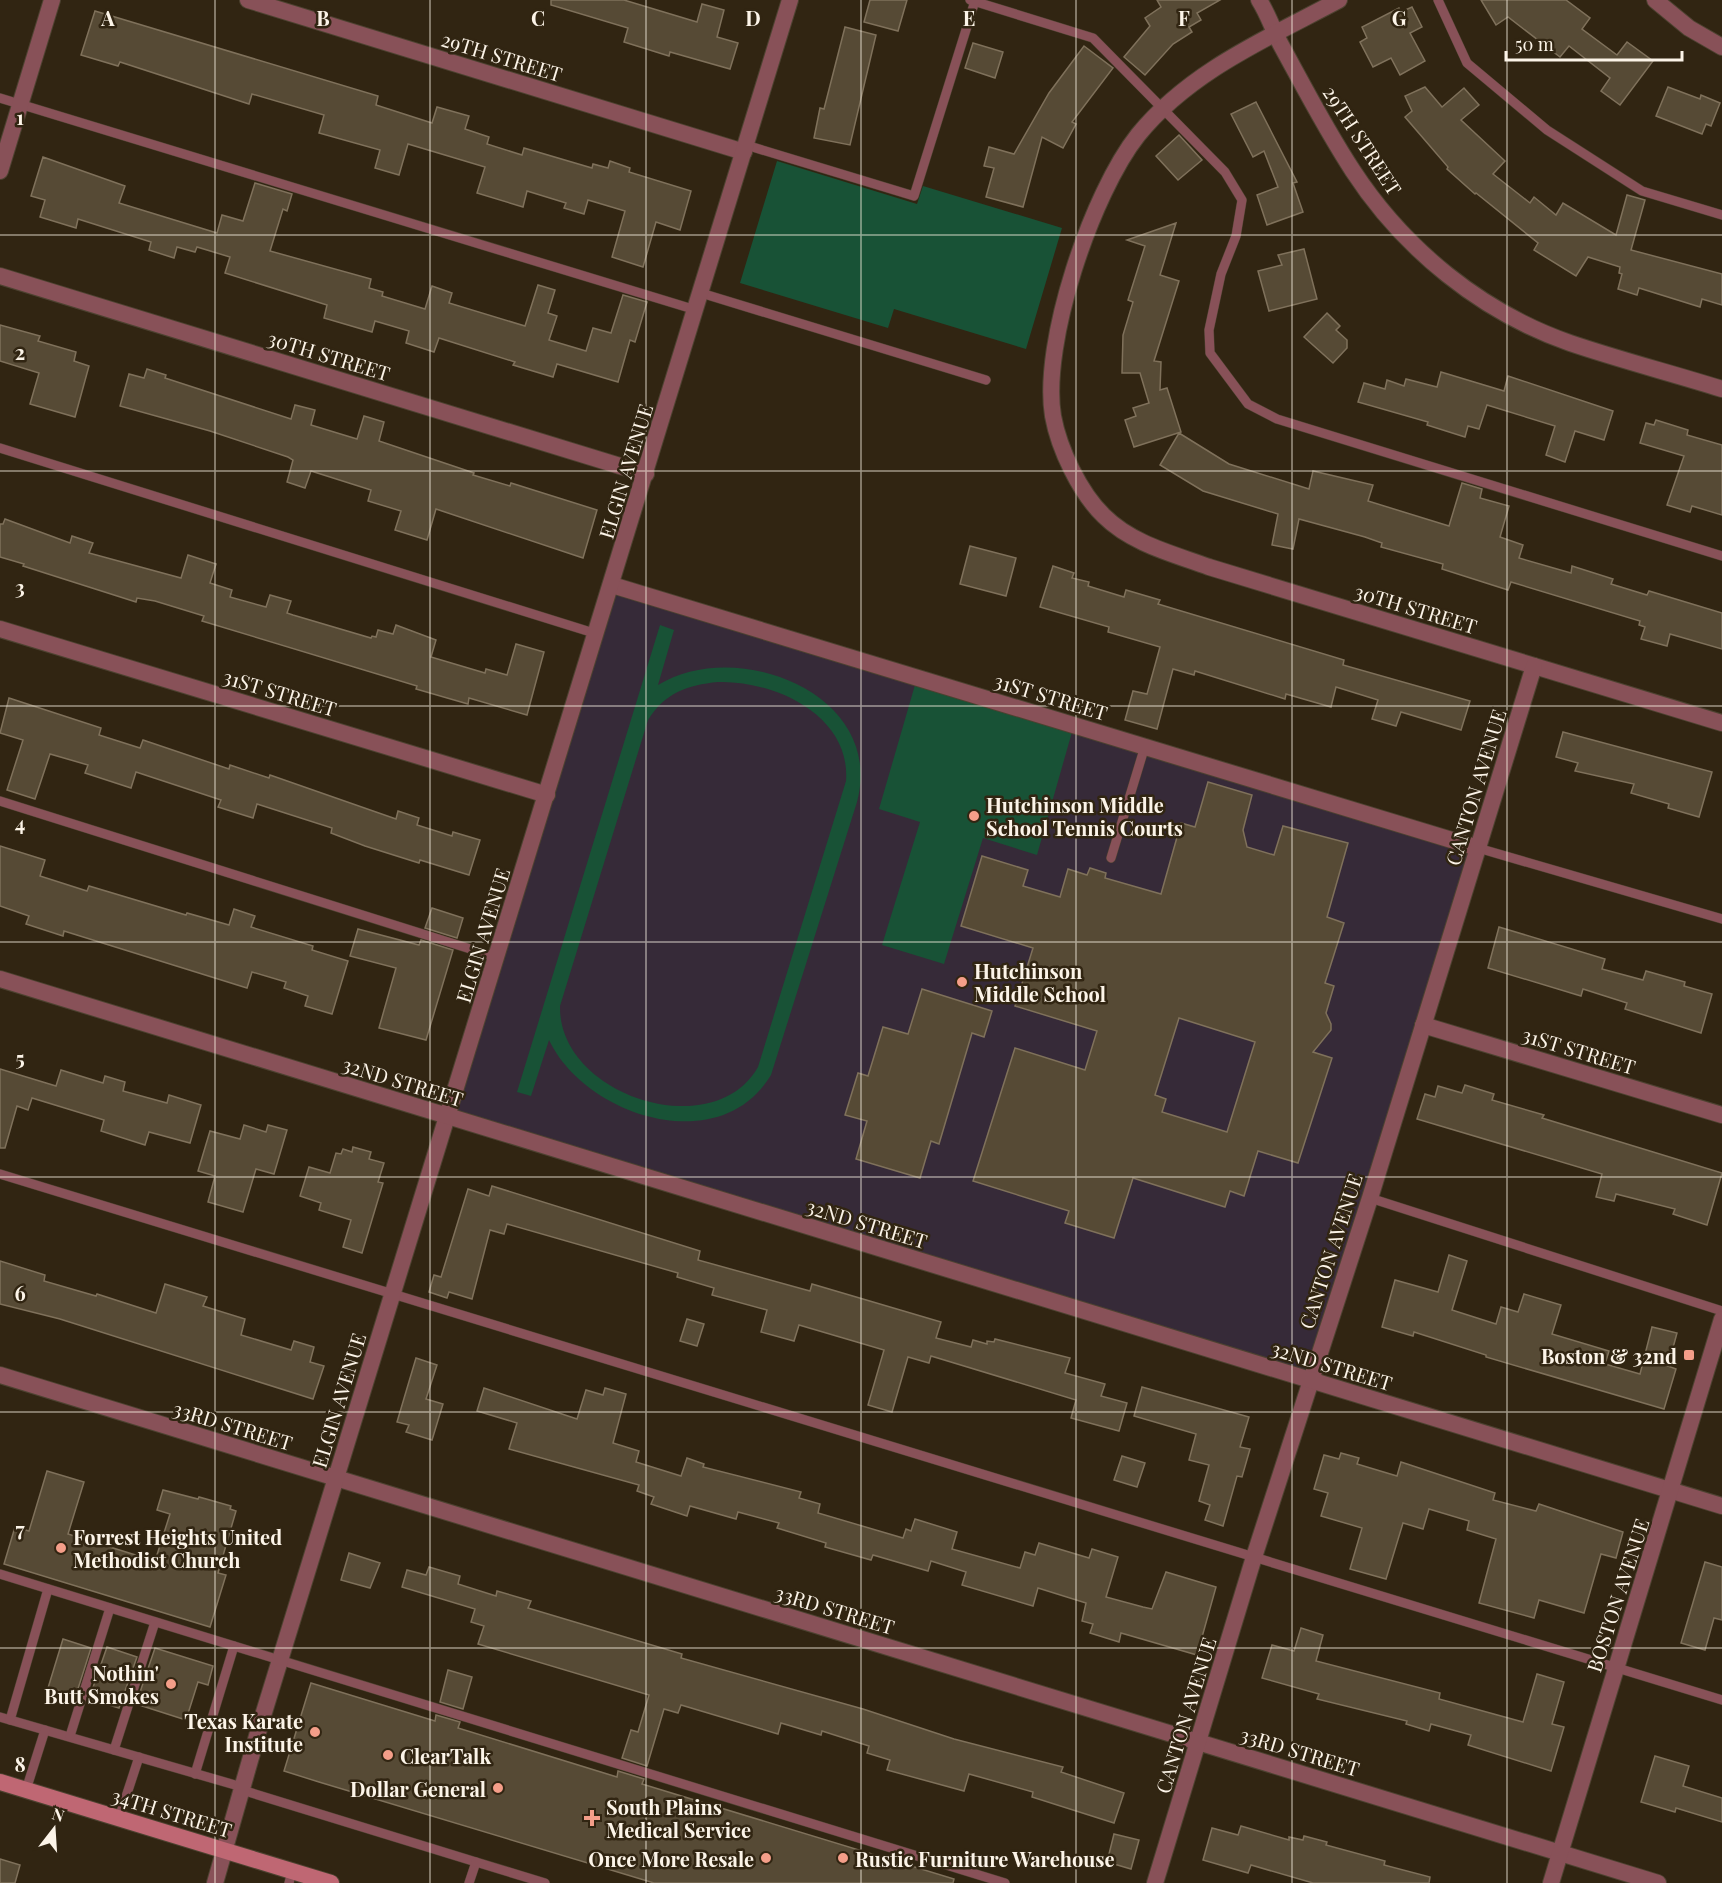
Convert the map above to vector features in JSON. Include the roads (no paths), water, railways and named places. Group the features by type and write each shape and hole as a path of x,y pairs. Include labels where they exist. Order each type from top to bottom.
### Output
{"main road":[{"name":"34TH STREET","path":"0,1782 224,1850 291,1877 331,1883"}],"street":[{"path":"0,171 52,0"},
{"name":"29TH STREET","path":"248,0 745,148"},
{"name":"ELGIN AVENUE","path":"215,1883 280,1660 446,1116 597,634 790,0"},
{"name":"29TH STREET","path":"1259,0 1322,121 1354,173 1393,224 1431,262 1474,294 1521,322 1568,342 1722,389"},
{"path":"1164,109 1191,82 1339,0"},
{"path":"1655,0 1689,28 1722,47"},
{"name":"30TH STREET","path":"1164,109 1138,135 1115,170 1099,201 1058,327 1051,376 1053,417 1077,477 1105,517 1131,536 1155,548 1209,567 1722,723"},
{"name":"30TH STREET","path":"0,276 646,474"},
{"name":"31ST STREET","path":"612,585 1478,848"},
{"name":"31ST STREET","path":"0,629 547,795"},
{"name":"CANTON AVENUE","path":"1155,1883 1309,1380 1370,1198 1534,666"},
{"name":"32ND STREET","path":"0,980 1722,1506"},
{"name":"31ST STREET","path":"1423,1024 1722,1115"},
{"name":"BOSTON AVENUE","path":"1551,1883 1672,1491 1722,1319"},
{"name":"33RD STREET","path":"0,1375 1658,1883"}],"lane":[{"path":"1437,0 1467,63 1547,130 1642,191 1722,215"},
{"path":"745,148 914,196 972,1 1093,38 1225,172 1242,200 1236,236 1221,274 1209,330 1210,353 1248,404 1277,419 1722,556"},
{"path":"0,98 696,310"},
{"path":"701,293 986,380"},
{"path":"0,448 597,634"},
{"path":"1111,858 1145,746"},
{"path":"0,801 496,957"},
{"path":"1478,848 1722,919"},
{"path":"0,1174 1722,1700"},
{"path":"1370,1198 1722,1311"},
{"path":"0,1574 1005,1883"},
{"path":"48,1589 5,1719 70,1736 545,1883"},
{"path":"70,1736 110,1608"},
{"path":"114,1750 155,1622"},
{"path":"195,1774 234,1646"},
{"path":"26,1790 45,1730"},
{"path":"119,1818 139,1757"},
{"path":"469,1883 476,1862"}],"place":[{"name":"Hutchinson Middle School Tennis Courts","path":"974,816"},
{"name":"Hutchinson Middle School","path":"962,982"},
{"name":"Boston & 32nd","path":"1689,1355"},
{"name":"Forrest Heights United Methodist Church","path":"61,1548"},
{"name":"Nothin' Butt Smokes","path":"171,1684"},
{"name":"Texas Karate Institute","path":"315,1732"},
{"name":"ClearTalk","path":"388,1755"},
{"name":"Dollar General","path":"498,1788"},
{"name":"South Plains Medical Service","path":"592,1818"},
{"name":"Once More Resale","path":"766,1858"},
{"name":"Rustic Furniture Warehouse","path":"843,1858"}]}
